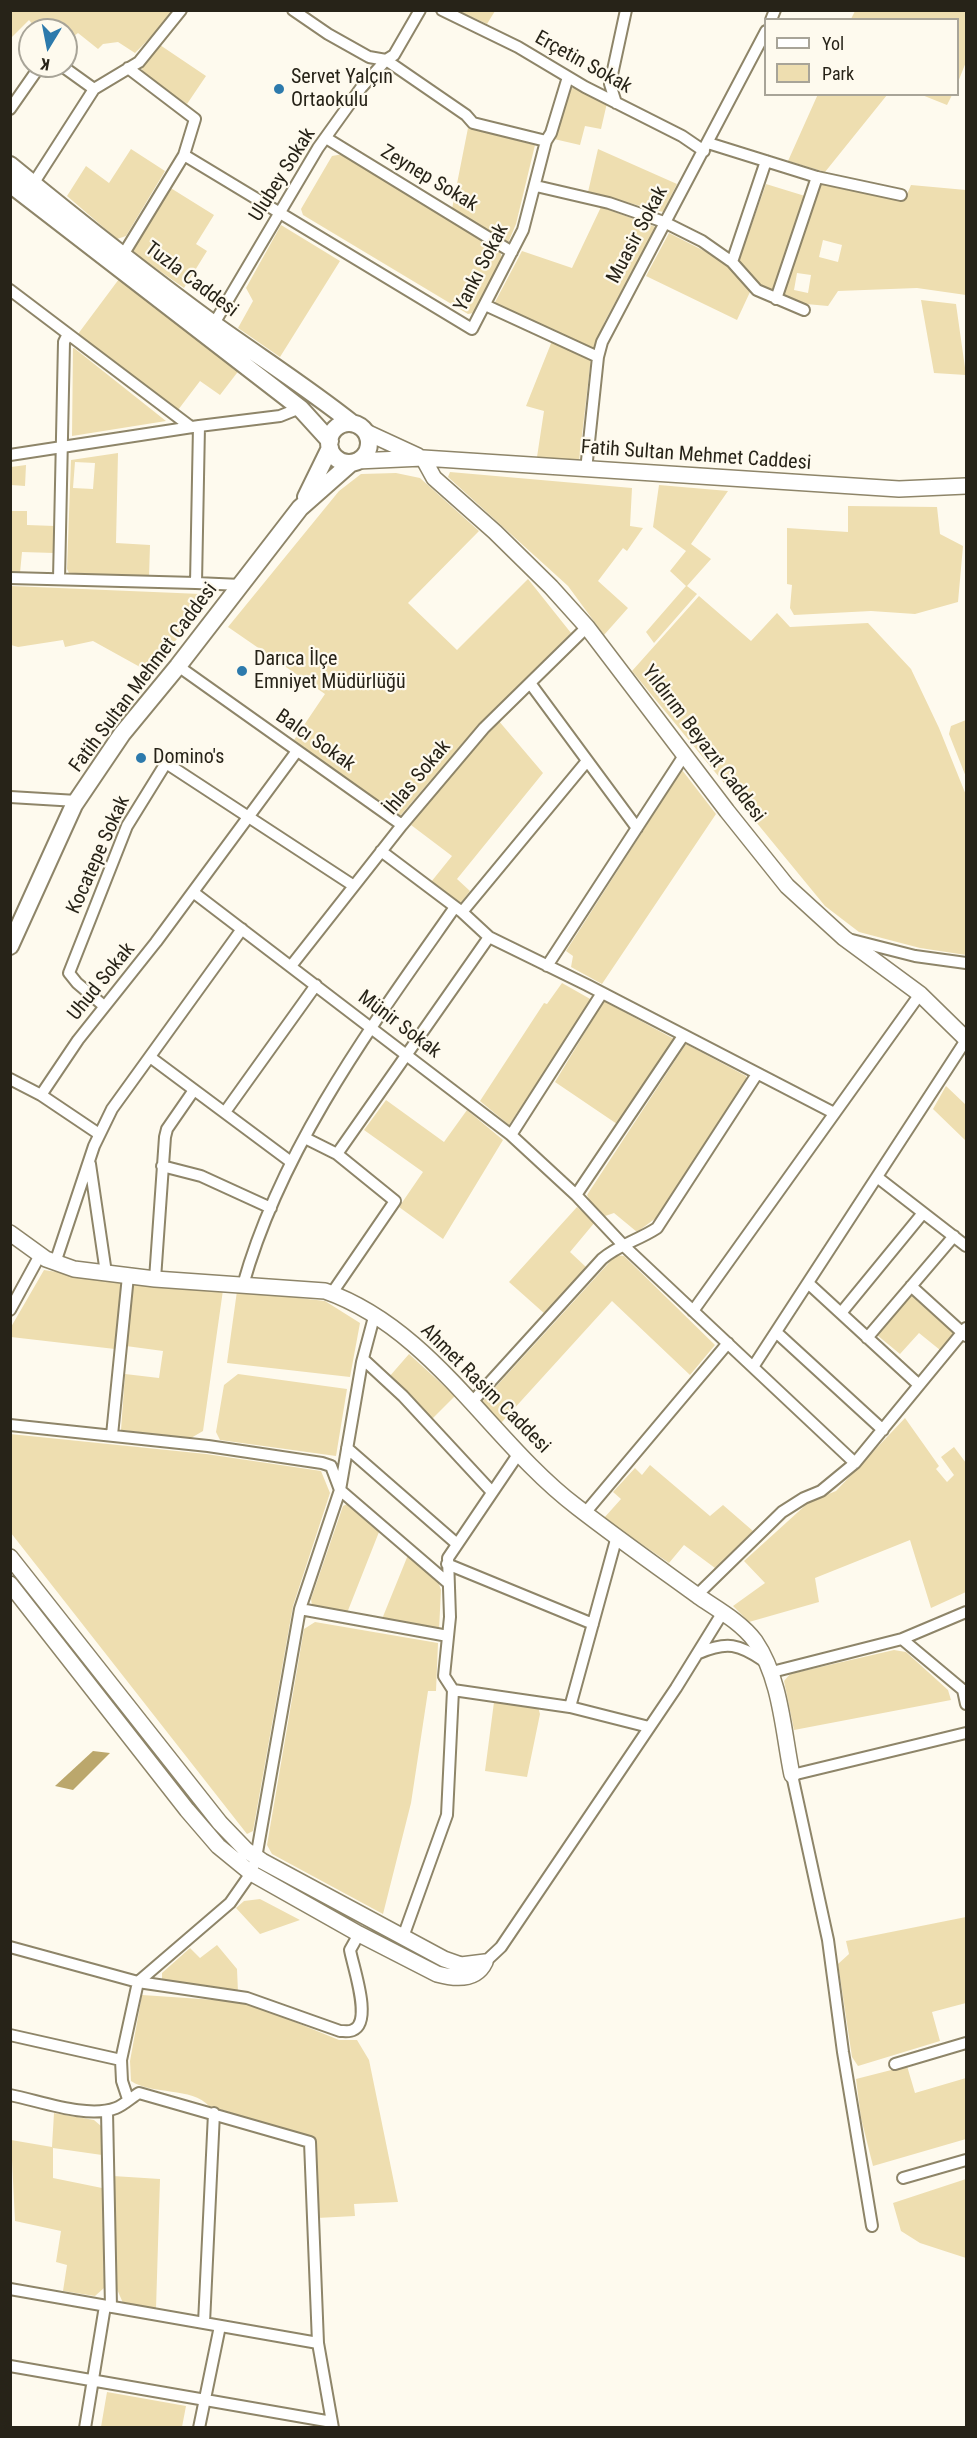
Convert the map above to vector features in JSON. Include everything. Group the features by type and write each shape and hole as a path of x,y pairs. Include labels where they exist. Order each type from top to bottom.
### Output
{"main road":[{"name":"Tuzla Caddesi","path":"10,165 123,255 300,408 330,444"},
{"name":"Tuzla Caddesi","path":"13,191 210,330 328,404 359,428"},
{"path":"300,508 330,444 334,430 339,426 359,428 369,437 369,449 366,454 354,462 338,459 330,444"},
{"name":"Fatih Sultan Mehmet Caddesi","path":"11,945 77,801 122,734 178,666 300,508 354,462"}],"street":[{"path":"33,184 94,89 139,62 181,10"},
{"path":"294,10 328,34 369,57 386,60 466,115 473,123 546,141"},
{"name":"Ulubey Sokak","path":"210,330 326,138 361,88 386,60 394,55 420,10"},
{"name":"Erçetin Sokak","path":"442,10 518,47 616,103 706,147 766,161 817,177 901,195"},
{"path":"616,103 610,84 626,10"},
{"name":"Muasir Sokak","path":"586,470 598,357 610,324 706,147 764,33"},
{"path":"123,255 184,154 195,119 128,68"},
{"name":"Yankı Sokak","path":"279,213 472,329 523,230 546,141 551,133 568,77"},
{"path":"10,109 32,78"},
{"path":"78,78 94,89"},
{"name":"Zeynep Sokak","path":"326,138 512,252"},
{"path":"184,154 279,213"},
{"path":"732,262 766,161"},
{"path":"776,298 817,177"},
{"path":"536,186 609,203 664,222 702,241 732,262 757,290 804,310"},
{"path":"10,290 195,426"},
{"path":"484,305 598,357"},
{"path":"59,579 64,342 68,334"},
{"path":"10,454 195,426 280,416 300,408"},
{"path":"195,426 196,583"},
{"name":"Fatih Sultan Mehmet Caddesi","path":"359,428 423,458"},
{"name":"Fatih Sultan Mehmet Caddesi","path":"354,462 423,458 899,489 966,486"},
{"name":"Yıldırım Beyazıt Caddesi","path":"423,458 434,478 495,532 551,587 586,627 787,886 844,938 920,994 966,1040"},
{"path":"10,578 241,585"},
{"name":"İhlas Sokak","path":"291,966 402,825 484,728 586,627"},
{"name":"Balcı Sokak","path":"178,666 402,825"},
{"path":"530,683 637,828"},
{"path":"193,892 297,751"},
{"path":"547,966 685,754"},
{"path":"243,1285 251,1256 291,1162 328,1095 458,909 588,761"},
{"name":"Kocatepe Sokak","path":"104,1006 69,973 127,826 166,764 354,886"},
{"path":"10,797 77,801"},
{"path":"381,851 458,909 489,937 834,1113"},
{"name":"Münir Sokak","path":"193,892 511,1135 576,1195 624,1246 855,1463"},
{"name":"Uhud Sokak","path":"41,1095 104,1006 112,999 193,892"},
{"path":"55,1263 99,1134 127,1086 242,929"},
{"path":"337,1154 489,937"},
{"path":"844,938 915,956 966,963"},
{"path":"225,1112 316,985"},
{"path":"511,1135 602,993"},
{"path":"693,1311 920,994"},
{"path":"576,1195 683,1035"},
{"path":"753,1367 966,1040"},
{"path":"150,1057 291,1162"},
{"path":"471,1402 614,1248 624,1246 657,1228 757,1074"},
{"path":"10,1079 41,1095 99,1134"},
{"path":"155,1280 162,1166 167,1129 194,1090"},
{"path":"305,1137 337,1154 395,1201 332,1293"},
{"path":"89,1161 106,1273"},
{"path":"162,1166 201,1176 271,1208"},
{"path":"867,1338 911,1286 962,1241 877,1177"},
{"path":"841,1313 923,1213"},
{"name":"Ahmet Rasim Caddesi","path":"10,1233 40,1255 74,1269 155,1280 298,1288 332,1293 374,1317 419,1350 561,1495 723,1612 754,1640 769,1668 792,1775"},
{"path":"10,1310 40,1255"},
{"path":"112,1436 128,1276"},
{"path":"808,1283 919,1385"},
{"path":"697,1595 782,1512 804,1498 821,1491 855,1463 965,1332 911,1286"},
{"path":"128,2099 122,2081 121,2060 138,1982 230,1903 253,1865 300,1609 340,1490 363,1359 374,1317"},
{"path":"776,1332 883,1430"},
{"path":"585,1513 728,1343"},
{"path":"363,1359 410,1403 492,1492"},
{"path":"10,1425 208,1446 331,1466 340,1490 447,1582"},
{"path":"347,1448 457,1544"},
{"path":"403,1937 447,1815 453,1690 444,1676 450,1617 447,1582 448,1558 519,1453"},
{"path":"570,1707 617,1536"},
{"path":"10,1557 253,1865 359,1934 443,1975 471,1976 479,1972 485,1962 501,1947 699,1653 723,1612"},
{"path":"447,1564 593,1624"},
{"path":"10,1584 187,1810 218,1846 455,1964 485,1962"},
{"path":"300,1609 448,1636"},
{"path":"699,1653 721,1644 748,1650 769,1668 902,1639 966,1612"},
{"path":"902,1639 965,1690 966,1704"},
{"path":"453,1690 570,1707 649,1727"},
{"path":"872,2226 843,2052 828,1940 792,1775 966,1732"},
{"path":"10,1947 138,1982 247,1998 339,2031 352,2031 360,2026 364,2012 350,1950 359,1934"},
{"path":"10,2035 121,2060"},
{"path":"895,2064 966,2043"},
{"path":"10,2094 90,2113 119,2107 140,2093 310,2142 318,2343 332,2425 204,2399 10,2366"},
{"path":"85,2427 108,2306 107,2111"},
{"path":"204,2323 214,2113"},
{"path":"903,2178 966,2160"},
{"path":"10,2289 318,2343"},
{"path":"199,2427 220,2326"}],"green space":[{"path":"11,10 171,11 162,26 135,53 118,42 103,44 98,49 78,33 78,18 18,18 18,31 11,38"},
{"path":"459,11 495,11 487,24"},
{"path":"855,11 966,11 966,62 959,80 959,18 852,18"},
{"path":"160,45 206,76 187,104 145,76 141,67"},
{"path":"575,87 607,103 601,129 585,126 580,145 554,139 570,89"},
{"path":"817,96 886,96 825,172 788,161"},
{"path":"924,96 952,96 947,105"},
{"path":"468,128 535,145 516,224 508,243 452,209"},
{"path":"131,149 165,171 126,236 117,239 67,196 86,166 109,183"},
{"path":"598,149 677,184 663,212 588,192"},
{"path":"343,154 500,251 502,257 474,313 468,314 303,215 301,209 332,156"},
{"path":"820,182 905,199 911,185 966,190 966,295 917,288 838,291 828,306 806,304 783,295","holes":["823,240 842,245 838,262 819,257","797,273 811,275 808,293 794,290"]},
{"path":"766,184 805,196 773,293 758,285 738,263"},
{"path":"169,187 214,215 196,244 207,251 184,288 134,253 133,248"},
{"path":"601,207 656,227 605,321 594,348 494,304 522,251 572,268"},
{"path":"281,225 340,261 280,357 238,328 253,301 246,288"},
{"path":"669,233 724,261 750,292 737,320 646,276"},
{"path":"119,279 240,369 220,395 200,381 178,410 78,334"},
{"path":"921,300 956,304 966,375 934,373"},
{"path":"552,341 591,358 579,461 537,457 544,411 526,406"},
{"path":"74,348 166,421 72,436"},
{"path":"118,453 116,543 150,545 149,577 70,575 67,569 71,460","holes":["75,462 95,463 93,489 73,488"]},
{"path":"26,465 25,486 11,485 11,467"},
{"path":"450,472 632,488 630,526 643,528 627,551 623,548 598,581 628,608 604,635 568,586 448,477"},
{"path":"396,473 420,478 479,531 408,603 457,650 528,579 571,633 479,724 400,816 294,740 325,694 228,627 339,491 361,474"},
{"path":"659,485 728,491 691,544 711,559 687,586 697,594 654,643 646,632 686,586 670,571 686,551 653,527"},
{"path":"848,506 937,507 940,534 963,546 958,602 915,614 871,611 794,615 790,608 792,585 787,584 787,528 848,532"},
{"path":"11,511 27,511 27,525 55,526 54,553 22,552 20,573 11,572"},
{"path":"11,586 201,594 210,600 149,672 93,641 65,647 63,640 18,647 11,645"},
{"path":"699,596 751,641 777,613 790,627 868,623 911,669 939,728 966,795 966,955 920,948 859,932 825,906 632,671"},
{"path":"498,720 543,773 457,879 470,891 460,904 431,882 452,856 411,825"},
{"path":"966,720 966,777 949,734 951,726"},
{"path":"682,770 716,814 602,984 571,967 573,956 566,951"},
{"path":"562,983 592,1000 509,1125 480,1101 544,1003 547,1004"},
{"path":"604,1001 674,1039 617,1124 555,1082"},
{"path":"686,1044 746,1076 746,1082 656,1218 637,1232 614,1213 605,1216 587,1195"},
{"path":"946,1086 966,1105 966,1141 933,1109"},
{"path":"386,1100 444,1142 467,1110 503,1140 443,1239 399,1207 423,1172 364,1130"},
{"path":"577,1207 595,1222 570,1252 587,1268 545,1314 509,1282"},
{"path":"616,1255 624,1256 715,1345 690,1375 612,1301 501,1423 481,1403"},
{"path":"44,1270 121,1282 115,1349 11,1337 11,1327"},
{"path":"133,1283 223,1290 203,1431 191,1438 121,1430 125,1374 159,1378 163,1351 126,1346"},
{"path":"237,1291 325,1301 360,1323 350,1377 227,1363"},
{"path":"911,1295 955,1332 940,1350 919,1333 900,1354 877,1335"},
{"path":"409,1354 455,1396 432,1419 389,1377"},
{"path":"238,1374 347,1389 336,1456 220,1440 216,1432 224,1385"},
{"path":"905,1418 939,1466 936,1469 947,1482 954,1475 941,1457 954,1447 966,1463 966,1592 931,1608 910,1540 815,1578 819,1602 749,1622 733,1606 765,1583 744,1561 809,1502 836,1491"},
{"path":"10,1434 206,1454 321,1471 330,1493 293,1606 253,1831 247,1834 11,1533"},
{"path":"650,1465 710,1516 723,1505 753,1531 715,1568 684,1545 669,1563 604,1518 621,1499 613,1492 635,1468 642,1475"},
{"path":"347,1504 379,1532 347,1613 312,1606 311,1599 343,1506"},
{"path":"408,1555 438,1581 441,1590 439,1630 382,1619"},
{"path":"315,1622 438,1643 436,1691 428,1691 411,1803 383,1914 272,1854 267,1845 304,1629"},
{"path":"894,1650 906,1652 948,1690 951,1700 794,1730 784,1681 790,1674"},
{"path":"494,1702 538,1707 540,1714 527,1777 485,1771"},
{"path":"260,1899 300,1920 260,1934 236,1908 244,1901"},
{"path":"966,1917 966,2003 932,2012 940,2041 858,2066 852,2057 838,1964 849,1954 846,1941"},
{"path":"217,1945 237,1969 238,1992 162,1982 162,1973 190,1948 200,1958"},
{"path":"142,1995 246,2002 339,2040 357,2040 369,2060 398,2202 354,2204 355,2216 317,2218 312,2137 209,2106 193,2096 150,2088 131,2081 130,2061"},
{"path":"907,2066 915,2093 966,2078 966,2139 873,2166 861,2118 856,2079"},
{"path":"54,2113 94,2120 101,2126 102,2155 53,2148 53,2178 102,2188 104,2288 95,2296 63,2291 67,2265 56,2262 61,2231 15,2221 11,2140 52,2147"},
{"path":"113,2176 160,2179 156,2309 123,2303 116,2287"},
{"path":"966,2179 966,2258 920,2243 901,2231 893,2203"},
{"path":"107,2392 186,2406 182,2427 101,2427"}],"shaded area":[{"path":"93,1751 110,1753 73,1790 55,1786"}],"place":[{"name":"Servet Yalçın Ortaokulu","path":"279,89"},
{"name":"Darıca İlçe Emniyet Müdürlüğü","path":"242,671"},
{"name":"Domino's","path":"141,758"}]}
